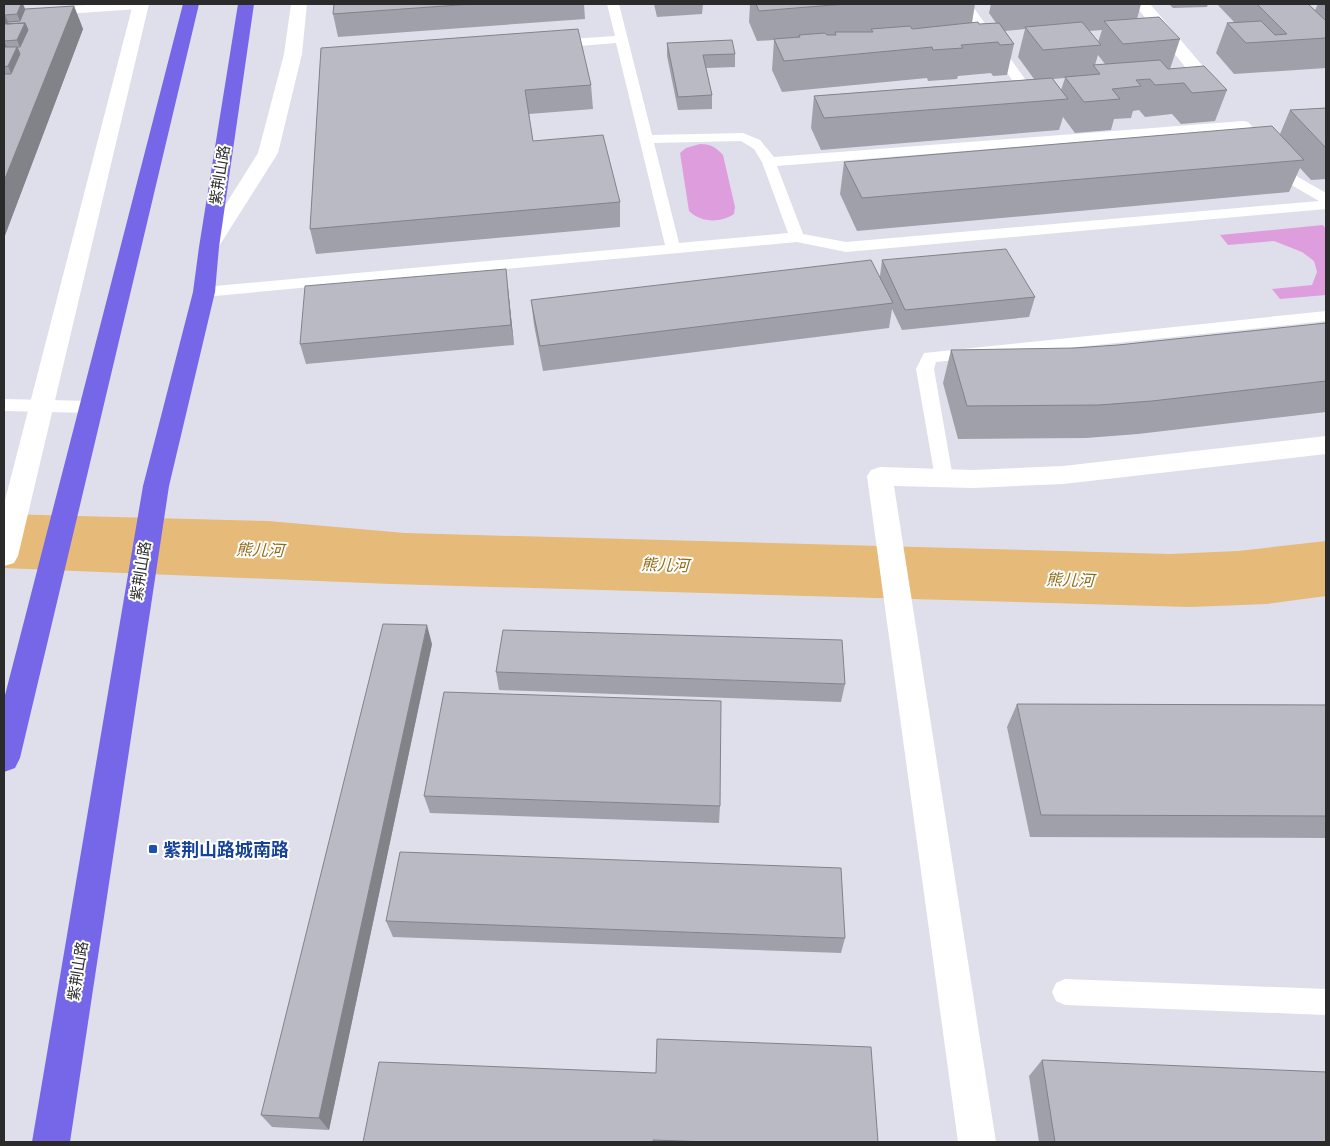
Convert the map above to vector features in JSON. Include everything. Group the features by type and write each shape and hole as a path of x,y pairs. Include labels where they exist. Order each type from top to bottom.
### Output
{"main road":[{"path":"4,758 72,477 191,4"},
{"name":"紫荆山路","path":"51,1142 139,583 156,486 204,292 209,247 246,4"}],"street":[{"path":"209,247 268,153 293,54 299,4"},
{"path":"1142,4 1200,74"},
{"path":"4,556 140,5"},
{"path":"977,1142 880,476 973,479 1063,475 1326,446"}],"lane":[{"path":"613,4 673,248"},
{"path":"965,4 1031,97"},
{"path":"4,14 140,5"},
{"path":"543,45 621,39"},
{"path":"769,162 1243,125 1293,180 1326,199"},
{"path":"646,139 743,137 755,141 763,149 769,162 796,236"},
{"path":"204,292 796,236 846,246 1326,205"},
{"path":"944,478 925,369 930,357 1326,316"},
{"path":"4,405 90,407"},
{"path":"1065,992 1326,1002"}],"shaded area":[{"path":"700,144 713,146 723,155 735,207 734,214 729,217 705,220 689,211 680,153 686,148"},
{"path":"1323,225 1326,229 1326,295 1280,299 1272,289 1312,285 1317,272 1314,261 1302,252 1274,241 1228,245 1220,235"}],"water":[{"name":"熊儿河","path":"4,514 268,521 405,533 1170,554 1238,551 1326,541 1326,596 1267,604 1190,607 391,584 4,568"}],"building":[{"path":"4,4 21,4 17,14 5,15 4,18"},
{"path":"334,4 472,4 333,14"},
{"path":"756,4 845,4 759,11"},
{"path":"1257,4 1308,4 1326,21 1326,38 1246,43 1227,23 1261,21 1275,35 1287,34"},
{"path":"74,6 4,181 4,74 11,74 20,54 17,47 20,47 28,30 25,23 7,24 8,22 20,21 25,9"},
{"path":"1159,17 1180,39 1123,44 1104,21"},
{"path":"978,22 979,24 999,23 1014,44 1000,45 998,42 961,45 963,48 933,50 932,47 784,61 774,39 825,33 827,35 836,35 835,32 873,32 871,29 910,26 912,29"},
{"path":"1082,22 1101,45 1043,50 1025,27"},
{"path":"25,23 17,40 4,41 4,24"},
{"path":"578,29 591,85 525,90 533,141 603,135 620,202 310,229 321,48"},
{"path":"732,40 735,54 703,55 712,95 678,97 667,43"},
{"path":"4,47 17,47 8,66 4,67"},
{"path":"1160,60 1168,69 1204,66 1227,90 1192,93 1184,83 1155,85 1150,79 1136,80 1141,86 1112,89 1120,99 1084,102 1065,77 1100,74 1093,65"},
{"path":"1052,78 1068,99 824,118 814,96"},
{"path":"1326,108 1326,148 1290,110"},
{"path":"1272,126 1304,160 862,198 844,162"},
{"path":"1006,249 1035,297 905,310 882,260"},
{"path":"871,260 893,303 540,346 531,300"},
{"path":"506,269 511,325 300,344 305,286"},
{"path":"1326,323 1326,381 1152,401 1099,405 967,406 951,350 1074,348 1118,345"},
{"path":"383,624 427,625 319,1118 261,1115"},
{"path":"503,630 842,640 845,684 496,672"},
{"path":"444,692 721,701 720,806 424,796"},
{"path":"1017,704 1326,705 1326,816 1041,815"},
{"path":"400,852 841,868 845,938 386,921"},
{"path":"657,1039 871,1047 878,1142 709,1142 653,1140 653,1142 363,1142 379,1062 656,1073"},
{"path":"1042,1060 1326,1072 1326,1142 1055,1142"}],"place":[{"name":"紫荆山路城南路","path":"153,849"}]}
